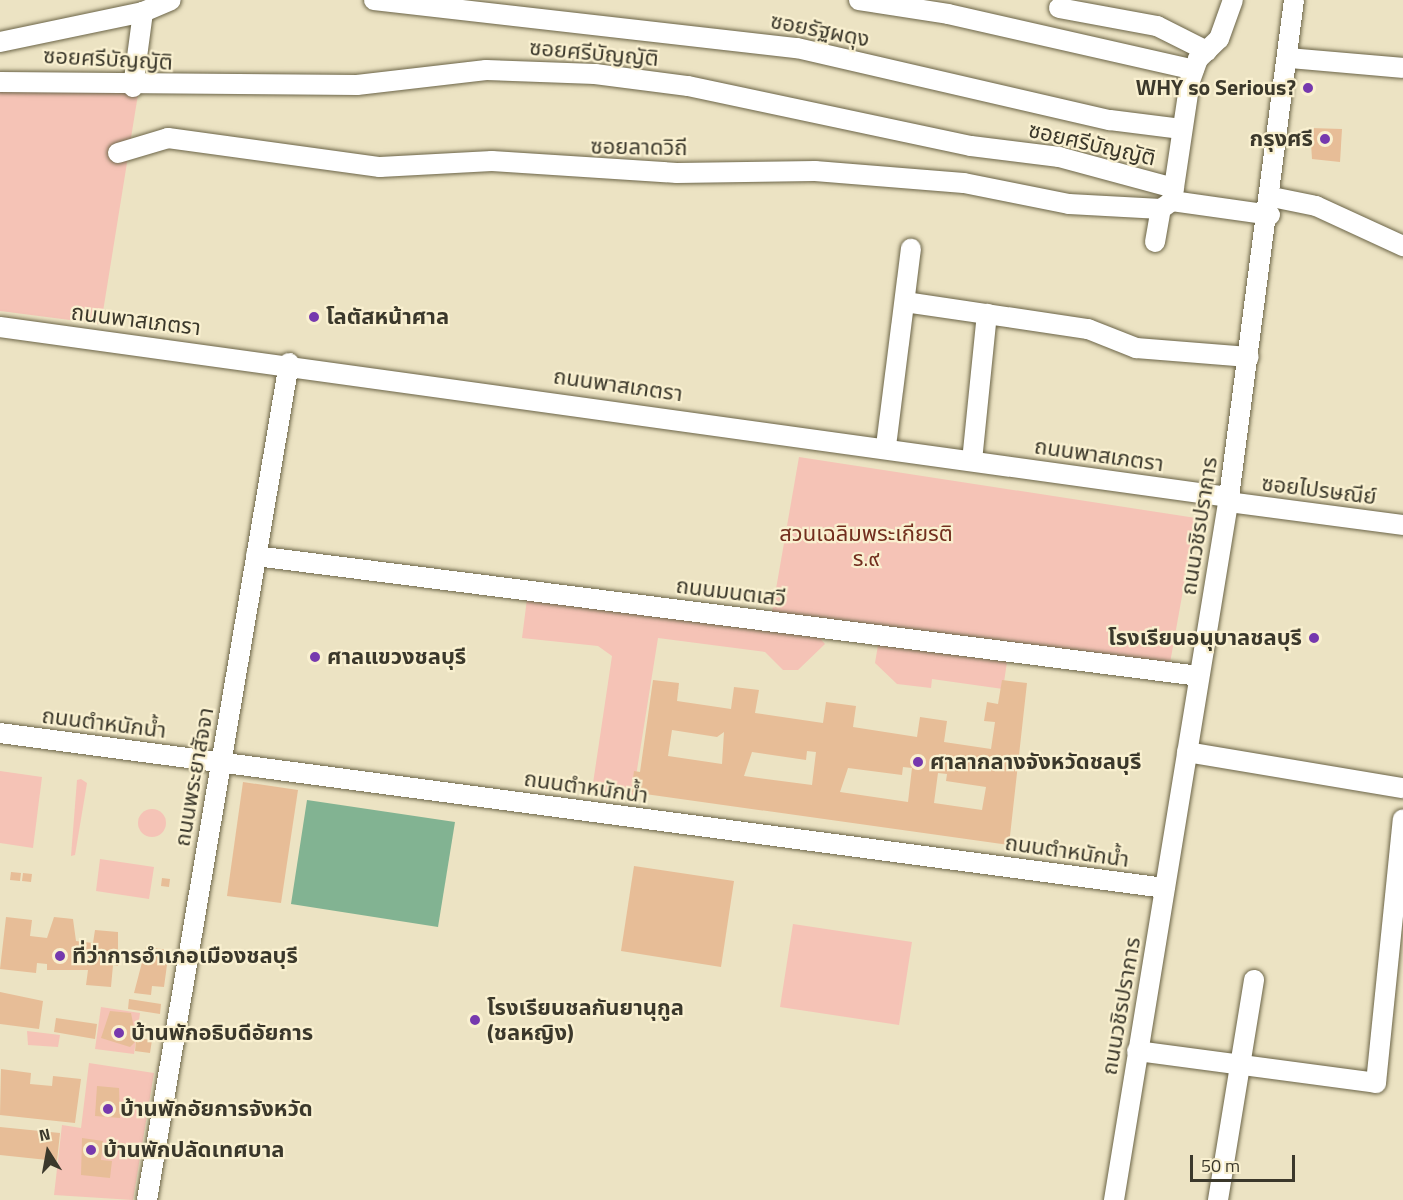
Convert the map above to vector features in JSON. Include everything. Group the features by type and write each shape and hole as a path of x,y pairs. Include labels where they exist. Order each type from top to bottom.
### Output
{"street":[{"path":"0,42 142,12 171,0"},
{"name":"ซอยรัฐผดุง","path":"374,0 797,48 1110,120 1181,129"},
{"path":"859,0 948,14 1194,70"},
{"path":"1155,242 1169,199 1194,70 1207,51 1219,39 1233,0"},
{"name":"ถนนวชิรปราการ","path":"1114,1200 1229,500 1271,206 1294,0"},
{"path":"1059,8 1158,26 1207,51"},
{"path":"133,87 142,12"},
{"path":"1289,58 1403,68"},
{"name":"ซอยศรีบัญญัติ","path":"0,82 75,80 133,87 357,85 486,70 595,74 688,86 971,146 1059,157 1169,199"},
{"name":"ซอยลาดวิถี","path":"118,153 168,138 380,167 492,161 677,173 815,171 964,183 1069,204 1169,199 1271,206 1316,206 1403,246"},
{"path":"886,447 911,249"},
{"path":"905,302 1088,329 1136,348 1249,357"},
{"path":"972,461 987,314"},
{"name":"ถนนพาสเภตรา","path":"0,327 289,363 886,447 1229,500"},
{"name":"ถนนพระยาสัจจา","path":"147,1200 289,363"},
{"name":"ซอยไปรษณีย์","path":"1229,500 1403,525"},
{"name":"ถนนมนตเสวี","path":"256,556 1199,676"},
{"name":"ถนนตำหนักน้ำ","path":"0,733 1165,888"},
{"path":"1187,752 1403,788"},
{"path":"1137,1051 1376,1083 1394,988 1403,819"},
{"path":"1218,1200 1238,1065 1254,980"}],"green space":[{"path":"0,77 140,82 101,324 0,311"},
{"name":"สวนเฉลิมพระเกียรติ ร.๙","path":"799,457 1196,518 1170,663 772,612"},
{"path":"527,599 818,636 825,644 798,670 783,670 765,652 658,638 633,795 592,790 612,656 598,646 522,638"},
{"path":"878,645 1007,662 1003,689 932,679 931,688 897,684 875,663"},
{"path":"0,771 42,777 33,848 0,843"},
{"path":"81,779 87,783 75,855 71,856 77,780"},
{"path":"152,809 162,813 166,823 162,833 152,837 142,833 138,823 142,813"},
{"path":"100,859 154,867 149,899 96,891"},
{"path":"793,924 912,942 899,1025 780,1007"},
{"path":"101,1007 140,1013 134,1054 95,1049"},
{"path":"27,1031 60,1035 58,1047 28,1045"},
{"path":"89,1063 154,1073 133,1200 54,1195 62,1125 81,1128"}],"shaded area":[{"path":"307,800 455,822 438,927 291,904"}],"building":[{"name":"กรุงศรี","path":"1310,128 1342,129 1340,162 1312,159"},
{"name":"ศาลากลางจังหวัดชลบุรี","path":"653,680 679,683 677,701 731,709 734,687 759,690 755,713 823,723 826,702 856,706 853,727 917,737 920,717 947,721 944,742 991,749 995,722 984,721 987,702 998,704 1002,680 1027,683 1009,845 631,792 634,771 640,772","holes":["672,730 717,737 724,732 722,764 668,756","807,751 816,752 812,785 744,776 752,752 806,760","903,767 912,768 908,802 840,792 848,768 902,775","938,773 947,774 946,781 986,787 982,810 934,803"]},
{"path":"243,782 298,790 281,903 227,896"},
{"path":"634,866 734,881 721,967 621,951"},
{"path":"11,872 21,873 20,881 10,880"},
{"path":"23,873 32,874 31,882 22,881"},
{"path":"162,878 170,879 169,887 161,886"},
{"name":"ที่ว่าการอำเภอเมืองชลบุรี","path":"6,917 32,920 30,936 47,938 54,917 73,919 76,941 93,943 95,930 118,932 118,966 113,965 111,987 86,985 88,970 47,970 47,964 37,963 36,973 0,969"},
{"path":"146,947 169,950 164,987 152,986 151,995 134,993"},
{"path":"0,992 43,1001 39,1029 0,1024"},
{"path":"129,999 161,1004 160,1014 128,1009"},
{"name":"บ้านพักอธิบดีอัยการ","path":"110,1011 131,1013 136,1038 152,1040 150,1053 135,1051 136,1041 130,1047 101,1038"},
{"path":"56,1018 97,1024 95,1039 54,1032"},
{"path":"1,1069 31,1073 30,1084 52,1086 53,1076 81,1079 75,1123 0,1115"},
{"name":"บ้านพักอัยการจังหวัด","path":"97,1086 119,1088 120,1118 95,1116"},
{"path":"0,1127 60,1133 57,1161 0,1155"},
{"name":"บ้านพักปลัดเทศบาล","path":"82,1138 103,1141 101,1160 112,1161 110,1178 81,1175"}],"place":[{"name":"WHY so Serious?","path":"1308,88"},
{"name":"กรุงศรี","path":"1325,139"},
{"name":"โลตัสหน้าศาล","path":"314,317"},
{"name":"โรงเรียนอนุบาลชลบุรี","path":"1314,638"},
{"name":"ศาลแขวงชลบุรี","path":"315,657"},
{"name":"ศาลากลางจังหวัดชลบุรี","path":"918,762"},
{"name":"ที่ว่าการอำเภอเมืองชลบุรี","path":"60,956"},
{"name":"โรงเรียนชลกันยานุกูล (ชลหญิง)","path":"475,1020"},
{"name":"บ้านพักอธิบดีอัยการ","path":"119,1033"},
{"name":"บ้านพักอัยการจังหวัด","path":"108,1109"},
{"name":"บ้านพักปลัดเทศบาล","path":"91,1150"}]}
